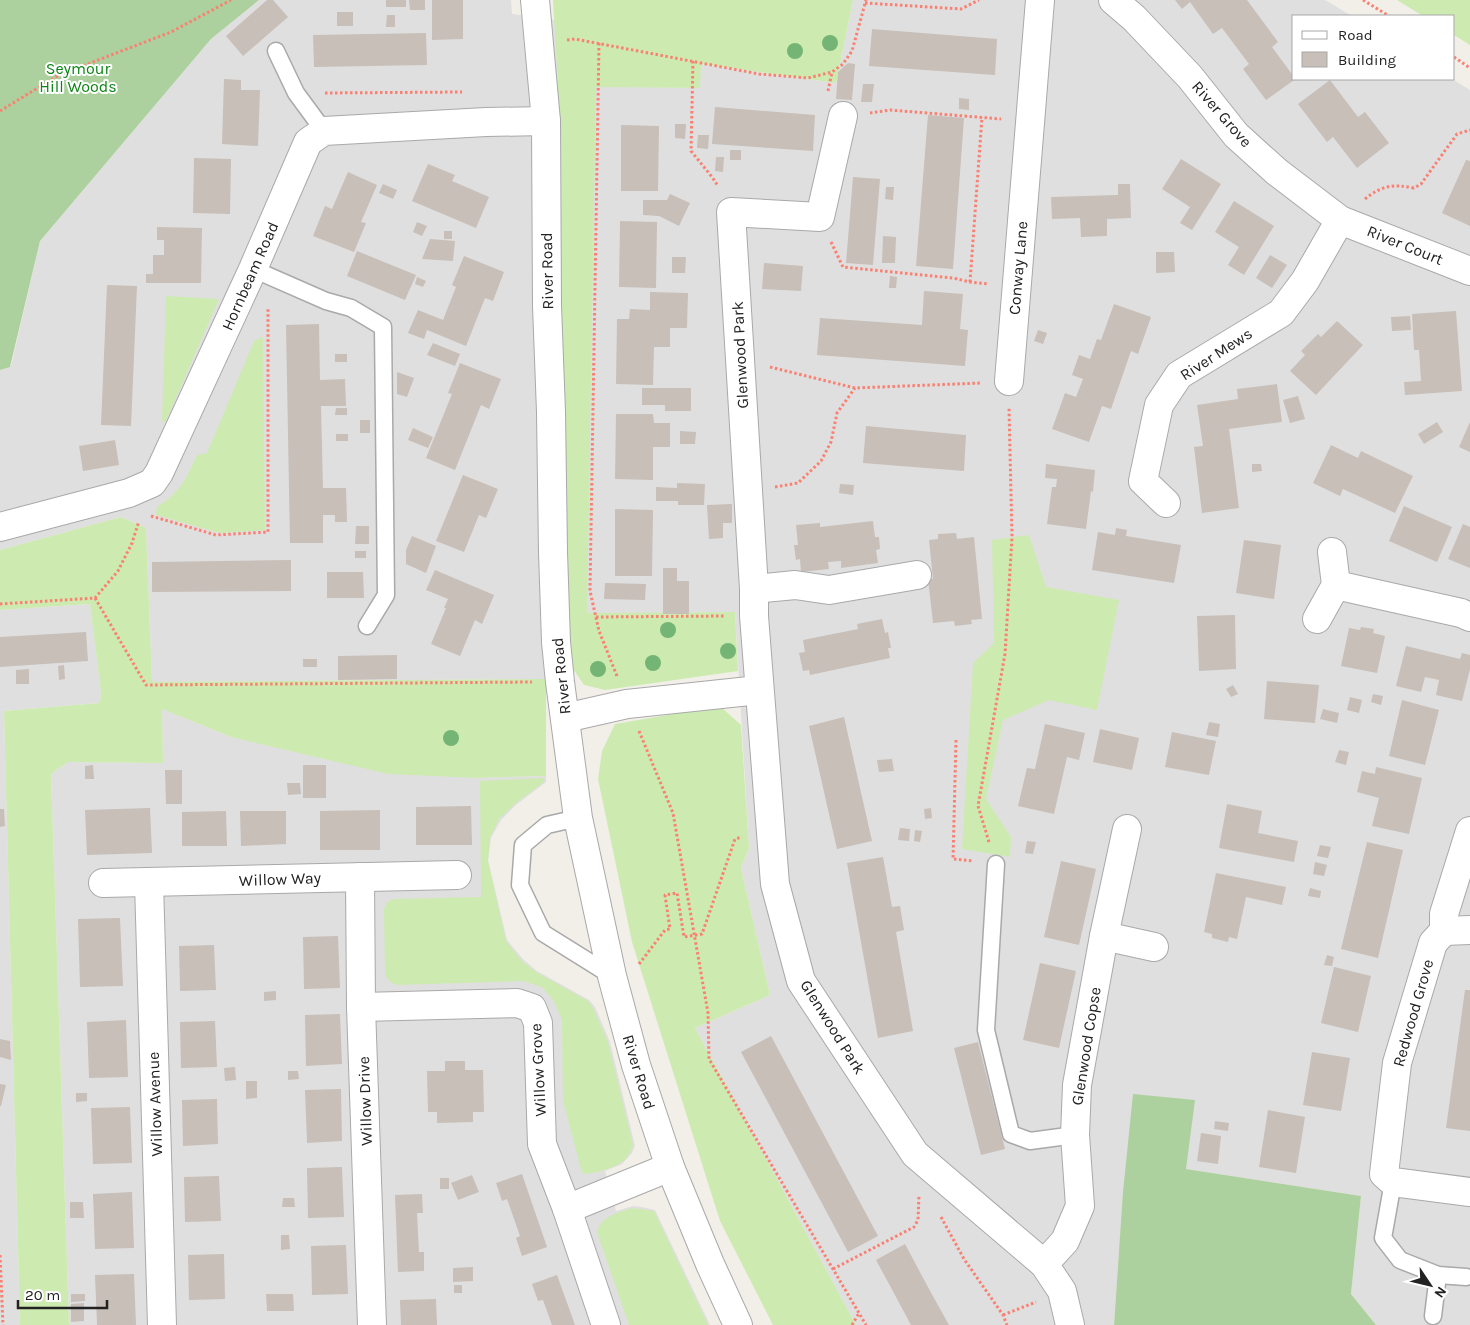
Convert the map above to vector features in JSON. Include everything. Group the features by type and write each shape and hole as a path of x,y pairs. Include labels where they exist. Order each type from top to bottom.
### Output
{"street":[{"name":"River Road","path":"534,0 540,45 546,121 547,306 556,642 578,818 614,984 636,1066 670,1167 710,1264 738,1325"},
{"name":"Conway Lane","path":"1008,381 1040,0"},
{"name":"River Grove","path":"1113,0 1134,18 1190,77 1236,135 1277,172 1340,220"},
{"path":"732,212 820,218 843,116"},
{"path":"324,131 486,122 546,121"},
{"name":"Hornbeam Road","path":"0,527 135,503 152,483 159,473 261,273 308,142 324,131"},
{"name":"Glenwood Park","path":"732,212 754,616 770,831 775,884 801,981 915,1154 1044,1264 1062,1291 1070,1325"},
{"name":"River Court","path":"1340,220 1470,271"},
{"name":"River Mews","path":"1166,503 1143,481 1158,404 1179,375 1281,313 1306,281 1340,220"},
{"path":"1318,620 1336,585 1332,552"},
{"path":"754,589 795,585 829,590 916,575"},
{"path":"1336,585 1461,613 1470,617"},
{"path":"565,718 627,704 759,690"},
{"name":"Glenwood Copse","path":"1044,1264 1065,1241 1080,1206 1075,1135 1077,1086 1104,936 1127,829"},
{"name":"Redwood Grove","path":"1393,1182 1384,1174 1397,1062 1433,943 1457,931 1444,914 1470,831"},
{"name":"Willow Way","path":"103,883 457,874"},
{"name":"Willow Drive","path":"360,877 361,1007 372,1325"},
{"name":"Willow Avenue","path":"149,883 162,1325"},
{"path":"1104,936 1154,947"},
{"name":"Willow Grove","path":"361,1007 518,1003 532,1008 538,1023 542,1144 567,1209 606,1325"},
{"path":"567,1209 670,1167"},
{"path":"1393,1182 1470,1192"}],"lane":[{"path":"276,51 296,93 324,131"},
{"path":"261,273 326,302 351,308 383,327 386,595 367,626"},
{"path":"578,818 547,825 523,845 520,885 543,933 614,984"},
{"path":"996,864 986,1030 1011,1134 1030,1142 1075,1135"},
{"path":"1393,1182 1382,1238 1400,1260 1438,1275 1466,1277"},
{"path":"1434,1316 1438,1275"}],"path":[{"path":"0,111 59,75 171,32 230,0"},
{"path":"540,45 575,39 759,74 808,78 832,72 843,64 852,51 866,1 960,9 979,0"},
{"path":"1363,0 1387,15"},
{"path":"599,43 590,591 599,632 673,813 708,1013 710,1059 866,1325"},
{"path":"1455,58 1470,68"},
{"path":"693,61 691,151 712,177 732,212"},
{"path":"305,104 320,93 467,92"},
{"path":"843,116 890,110 1030,121"},
{"path":"970,282 982,117"},
{"path":"1340,220 1376,190 1398,185 1414,188 1421,184 1457,134 1470,130"},
{"path":"820,218 843,267 1016,286"},
{"path":"0,604 95,598 118,572 132,543 135,503 216,536 268,532 261,273"},
{"path":"740,360 855,388 966,383"},
{"path":"956,740 952,859 996,864 978,806 1005,654 1012,538 1008,381"},
{"path":"748,493 798,483 821,461 831,442 837,413 855,388"},
{"path":"95,598 146,685 560,682"},
{"path":"596,616 754,616"},
{"path":"614,984 665,930 670,929 665,895 676,892 684,937 702,934 735,838 770,831"},
{"path":"833,1269 914,1226 918,1220 921,1160"},
{"path":"941,1216 964,1259 1003,1315 1007,1325"},
{"path":"0,1255 3,1325"},
{"path":"852,1325 859,1314"}],"shaded area":[{"path":"259,0 511,0 512,14 555,20 558,85 700,88 700,64 836,83 853,0 1325,0 1350,15 1292,15 1292,80 1454,80 1470,90 1470,1325 1376,1325 1351,1294 1361,1196 1186,1169 1119,1253 1114,1325 856,1325 695,1028 770,995 741,868 749,848 735,612 566,614 540,617 546,679 152,682 146,528 121,517 0,550 0,370 11,366 40,241 211,39"},
{"path":"90,604 101,692 100,703 4,711 20,1325 0,1325 0,610"},
{"path":"162,709 231,737 478,778 546,776 546,782 516,805 501,820 491,838 488,860 507,940 524,960 537,971 589,1000 595,1007 610,1042 635,1146 632,1153 622,1164 605,1171 616,1211 633,1206 655,1210 710,1325 69,1325 51,774 68,762 163,763"}],"green space":[{"name":"Seymour Hill Woods","path":"0,0 259,0 211,39 40,241 10,367 0,370"},
{"path":"553,0 853,0 836,83 701,64 700,88 596,87 587,613 735,612 738,671 605,690 584,685 567,660 558,85"},
{"path":"1397,0 1470,0 1470,45 1455,36 1455,15 1421,15"},
{"path":"166,296 219,299 165,423 162,420"},
{"path":"263,337 265,530 220,533 156,515 157,507 172,496 182,485 197,455 207,453 254,341"},
{"path":"121,517 146,528 152,682 546,679 546,776 478,778 388,774 231,737 162,709 163,763 68,762 51,774 69,1325 20,1325 4,711 100,703 101,692 90,604 0,610 0,550"},
{"path":"1029,535 1046,587 1119,600 1097,710 1049,700 1003,720 986,799 1011,837 1010,857 962,849 973,663 994,643 992,540"},
{"path":"720,706 741,725 749,848 741,868 770,995 695,1028 856,1325 773,1325 720,1221 632,942 598,779 602,751 615,724"},
{"path":"544,778 544,782 516,803 499,819 490,838 488,861 506,941 522,961 536,972 588,1001 608,1042 633,1145 629,1155 622,1162 608,1169 586,1174 582,1173 563,1101 562,1020 554,1001 542,987 523,981 397,985 390,982 385,975 384,909 387,902 394,899 481,897 480,781"},
{"path":"1133,1094 1195,1100 1186,1169 1361,1196 1351,1294 1376,1325 1114,1325 1123,1192"},
{"path":"632,1208 654,1211 708,1325 629,1325 597,1232 602,1222 606,1219"}],"building":[{"path":"267,0 273,0 288,17 243,56 226,36"},
{"path":"386,0 406,0 406,7 386,7"},
{"path":"409,0 425,0 425,10 410,10"},
{"path":"432,0 463,0 463,39 432,40"},
{"path":"1175,0 1247,0 1278,42 1272,47 1292,74 1292,80 1294,80 1266,100 1243,69 1249,64 1222,28 1213,34 1190,2 1182,9"},
{"path":"337,12 353,12 353,26 337,26"},
{"path":"387,15 395,15 395,27 386,27"},
{"path":"872,29 997,39 995,75 869,66"},
{"path":"426,33 427,65 314,67 313,35"},
{"path":"848,63 855,64 852,100 836,99 838,72"},
{"path":"224,79 241,80 241,90 260,90 258,146 222,144"},
{"path":"1330,80 1358,117 1365,112 1389,143 1357,168 1333,137 1327,142 1298,104"},
{"path":"863,84 874,84 872,102 861,102"},
{"path":"959,98 969,99 969,110 959,109"},
{"path":"715,107 815,115 813,151 712,144"},
{"path":"928,115 964,118 953,269 916,266"},
{"path":"675,124 686,124 685,139 675,138"},
{"path":"621,125 659,126 658,191 621,191"},
{"path":"698,135 709,135 708,149 697,148"},
{"path":"730,150 741,150 741,160 730,160"},
{"path":"716,157 724,157 723,172 715,171"},
{"path":"194,158 231,159 230,214 193,213"},
{"path":"1181,159 1221,184 1192,230 1180,223 1190,207 1162,189"},
{"path":"1466,160 1470,161 1470,226 1442,213"},
{"path":"428,164 455,175 452,181 489,197 476,228 412,201"},
{"path":"348,172 377,185 361,222 366,223 354,252 313,236 325,206 332,209"},
{"path":"853,177 880,179 873,265 846,263"},
{"path":"383,184 397,190 393,199 379,193"},
{"path":"1118,184 1130,184 1131,218 1107,219 1107,236 1081,237 1080,218 1052,219 1051,197 1118,195"},
{"path":"886,187 894,187 893,200 885,199"},
{"path":"670,194 690,203 679,226 659,216 643,215 643,200 667,200"},
{"path":"1234,201 1274,226 1244,275 1228,265 1239,247 1215,232"},
{"path":"620,221 657,222 656,288 619,287"},
{"path":"417,222 427,226 422,236 413,232"},
{"path":"157,227 202,228 201,283 146,283 146,274 153,274 153,255 164,255 164,240 157,240"},
{"path":"444,231 452,231 452,239 444,239"},
{"path":"883,236 896,237 895,263 882,263"},
{"path":"430,239 455,241 453,261 422,259"},
{"path":"357,251 416,275 405,300 347,276"},
{"path":"1156,252 1174,252 1175,272 1156,273"},
{"path":"1270,255 1287,265 1272,288 1256,278"},
{"path":"464,256 504,272 493,301 485,298 466,346 427,330 424,339 408,333 418,310 443,320 456,287 452,285"},
{"path":"672,257 686,257 685,273 672,273"},
{"path":"764,263 803,266 801,291 762,289"},
{"path":"890,276 897,277 896,288 889,288"},
{"path":"417,277 426,281 423,287 415,284"},
{"path":"107,285 137,286 131,426 101,425"},
{"path":"924,291 963,294 960,329 968,330 965,366 817,355 820,318 922,325"},
{"path":"650,292 688,293 687,328 670,328 670,347 654,347 653,385 616,384 617,319 629,319 630,309 650,310"},
{"path":"1114,304 1151,317 1138,354 1131,351 1111,409 1102,406 1089,442 1052,429 1065,393 1076,397 1083,379 1072,375 1079,355 1090,359 1097,339 1101,340"},
{"path":"1456,311 1462,391 1405,395 1404,382 1421,381 1419,350 1414,350 1412,314"},
{"path":"1410,316 1411,330 1392,331 1391,317"},
{"path":"1337,321 1363,345 1316,395 1290,371 1305,355 1301,351 1318,334 1321,337"},
{"path":"319,324 320,380 345,379 346,406 321,406 323,488 346,488 347,522 335,522 335,515 323,515 323,543 290,543 286,325"},
{"path":"1038,330 1047,333 1043,344 1034,341"},
{"path":"433,343 460,354 455,366 427,355"},
{"path":"335,354 347,354 347,362 335,362"},
{"path":"460,363 501,379 489,409 481,405 455,470 426,458 452,394 448,393"},
{"path":"397,372 414,378 407,397 397,394"},
{"path":"1277,384 1282,422 1229,429 1239,508 1202,513 1194,447 1203,446 1197,405 1238,399 1237,389"},
{"path":"642,388 691,388 691,411 665,411 665,405 642,405"},
{"path":"1298,396 1305,419 1290,423 1283,400"},
{"path":"336,408 347,408 347,415 335,415"},
{"path":"616,414 653,414 654,423 670,423 670,447 653,447 653,480 615,479"},
{"path":"360,420 370,420 370,433 360,433"},
{"path":"1437,422 1443,432 1424,444 1418,434"},
{"path":"1470,422 1470,452 1459,447"},
{"path":"866,426 966,435 964,471 863,463"},
{"path":"413,428 433,437 428,448 408,440"},
{"path":"680,431 696,432 695,444 680,444"},
{"path":"336,434 348,434 348,441 336,441"},
{"path":"115,440 119,465 83,471 79,446"},
{"path":"1331,445 1358,458 1361,451 1413,476 1395,513 1343,489 1340,496 1313,483"},
{"path":"1046,464 1095,470 1086,529 1047,524 1052,487 1056,487 1057,479 1045,478"},
{"path":"1252,464 1261,464 1262,471 1252,472"},
{"path":"463,475 498,489 486,518 479,515 464,552 436,541"},
{"path":"677,483 705,484 704,505 678,505 678,501 656,501 656,487 677,488"},
{"path":"840,484 854,485 853,495 839,493"},
{"path":"732,504 732,523 723,523 723,538 709,539 707,505"},
{"path":"1404,506 1452,527 1437,562 1389,541"},
{"path":"615,509 653,510 652,576 615,576"},
{"path":"873,521 875,537 879,537 880,549 876,550 878,563 841,568 841,561 828,562 829,569 801,572 800,559 796,560 794,545 798,545 796,525 820,523 820,527"},
{"path":"1463,524 1470,527 1470,568 1448,559"},
{"path":"356,526 369,526 369,544 355,544"},
{"path":"1116,528 1127,530 1126,536 1181,545 1174,583 1092,570 1098,532 1115,535"},
{"path":"956,533 957,539 974,537 982,619 971,620 972,624 955,626 954,621 933,623 928,579 933,579 929,540 938,539 938,534"},
{"path":"412,536 436,546 426,573 406,564 406,550"},
{"path":"1244,540 1281,545 1274,599 1236,593"},
{"path":"355,551 366,551 366,558 355,558"},
{"path":"291,560 291,591 152,592 152,562"},
{"path":"663,568 677,568 677,581 689,581 689,614 663,614"},
{"path":"435,570 494,595 482,624 475,620 460,656 431,644 448,599 426,590"},
{"path":"327,572 363,572 364,598 327,598"},
{"path":"605,583 646,584 645,600 604,599"},
{"path":"1235,615 1236,669 1199,671 1197,616"},
{"path":"882,619 885,633 888,632 891,648 888,648 890,658 810,675 809,670 803,671 799,653 805,652 803,640 858,629 857,624"},
{"path":"1361,627 1374,629 1373,633 1385,636 1377,673 1341,666 1349,628 1360,630"},
{"path":"86,632 88,661 0,667 0,637"},
{"path":"1406,646 1460,659 1462,653 1470,655 1470,669 1462,701 1436,695 1439,680 1425,677 1421,692 1396,686"},
{"path":"397,655 397,679 338,680 338,656"},
{"path":"303,659 317,659 317,667 303,667"},
{"path":"64,665 65,679 59,680 58,666"},
{"path":"29,669 29,684 16,684 16,670"},
{"path":"1267,681 1319,685 1315,723 1264,719"},
{"path":"1233,685 1238,694 1231,697 1226,689"},
{"path":"1373,694 1383,696 1381,705 1371,702"},
{"path":"1350,697 1362,700 1359,713 1347,710"},
{"path":"1402,700 1439,710 1425,765 1389,756"},
{"path":"1323,709 1339,713 1337,723 1320,719"},
{"path":"844,717 872,841 837,849 809,726"},
{"path":"1209,722 1220,724 1218,737 1206,735"},
{"path":"1045,724 1085,733 1079,760 1067,757 1054,814 1018,806 1027,768 1035,769"},
{"path":"1100,729 1139,738 1132,770 1093,762"},
{"path":"1172,732 1216,741 1209,775 1165,767"},
{"path":"1339,750 1349,752 1346,765 1335,762"},
{"path":"892,759 894,771 879,772 877,760"},
{"path":"93,765 94,779 85,779 85,766"},
{"path":"303,765 326,765 326,798 303,798"},
{"path":"1376,767 1422,778 1409,834 1372,826 1379,798 1357,792 1362,771 1375,774"},
{"path":"165,770 182,770 182,804 166,804"},
{"path":"287,783 300,783 301,794 288,795"},
{"path":"1227,804 1262,811 1258,833 1298,841 1294,862 1219,848"},
{"path":"471,806 472,845 416,845 416,807"},
{"path":"150,808 152,853 87,855 85,810"},
{"path":"931,808 932,818 925,819 924,809"},
{"path":"0,809 4,809 5,826 0,827"},
{"path":"380,810 380,850 320,850 320,811"},
{"path":"226,811 227,846 182,846 182,812"},
{"path":"240,811 286,811 286,844 241,846"},
{"path":"900,828 910,829 909,841 898,840"},
{"path":"915,830 922,831 920,842 914,841"},
{"path":"1027,841 1036,842 1033,854 1025,853"},
{"path":"1367,842 1403,850 1378,958 1341,949"},
{"path":"1320,845 1331,847 1328,858 1317,856"},
{"path":"883,857 892,907 900,906 904,930 896,932 913,1031 878,1038 847,863"},
{"path":"1061,861 1096,869 1079,945 1044,937"},
{"path":"1315,862 1327,865 1324,876 1313,874"},
{"path":"1216,873 1286,887 1282,905 1246,897 1237,939 1229,937 1228,942 1212,938 1212,934 1204,932"},
{"path":"1310,888 1321,891 1320,898 1308,896"},
{"path":"120,918 123,986 80,987 78,919"},
{"path":"338,936 340,988 304,989 303,937"},
{"path":"214,945 216,990 180,991 179,946"},
{"path":"1327,955 1334,957 1332,966 1324,965"},
{"path":"1040,963 1076,971 1059,1048 1023,1040"},
{"path":"1334,967 1371,976 1358,1032 1321,1023"},
{"path":"1465,990 1470,990 1470,1131 1446,1128"},
{"path":"276,991 276,1000 264,1001 264,992"},
{"path":"340,1014 342,1064 306,1066 305,1015"},
{"path":"126,1020 128,1077 89,1078 87,1022"},
{"path":"215,1021 217,1067 181,1068 180,1022"},
{"path":"771,1036 878,1236 848,1252 741,1052"},
{"path":"0,1039 10,1041 11,1060 0,1057"},
{"path":"978,1042 1005,1149 981,1155 954,1048"},
{"path":"1312,1052 1350,1058 1341,1111 1303,1105"},
{"path":"445,1061 465,1061 465,1070 483,1070 484,1112 473,1112 473,1122 437,1123 437,1112 428,1112 427,1071 445,1071"},
{"path":"235,1067 236,1080 225,1081 224,1068"},
{"path":"288,1071 298,1071 299,1079 288,1080"},
{"path":"246,1081 257,1081 257,1098 246,1099"},
{"path":"0,1084 6,1085 1,1106 0,1106"},
{"path":"341,1089 342,1141 307,1143 305,1090"},
{"path":"76,1093 87,1093 87,1101 76,1102"},
{"path":"217,1099 218,1144 183,1146 182,1100"},
{"path":"130,1107 132,1163 93,1164 91,1108"},
{"path":"1268,1110 1305,1117 1296,1173 1259,1167"},
{"path":"1215,1121 1229,1123 1228,1131 1214,1129"},
{"path":"1201,1133 1221,1136 1218,1164 1197,1161"},
{"path":"342,1167 344,1217 308,1218 307,1168"},
{"path":"522,1174 547,1247 522,1256 516,1238 520,1236 507,1199 502,1201 496,1183"},
{"path":"472,1175 479,1192 458,1200 451,1183"},
{"path":"219,1176 221,1221 185,1222 184,1177"},
{"path":"440,1178 449,1178 449,1189 440,1189"},
{"path":"132,1192 134,1248 95,1249 93,1194"},
{"path":"422,1194 423,1213 417,1213 419,1252 424,1252 424,1271 398,1272 395,1195"},
{"path":"283,1198 294,1198 295,1207 282,1207"},
{"path":"70,1202 83,1202 84,1218 70,1218"},
{"path":"281,1235 289,1235 290,1249 281,1250"},
{"path":"905,1244 949,1325 911,1325 876,1260"},
{"path":"346,1245 348,1294 312,1295 311,1246"},
{"path":"224,1254 225,1299 189,1300 188,1255"},
{"path":"473,1267 473,1281 453,1282 453,1268"},
{"path":"134,1274 136,1325 97,1325 95,1275"},
{"path":"557,1275 575,1325 552,1325 543,1300 538,1301 532,1284"},
{"path":"454,1285 462,1285 462,1293 454,1293"},
{"path":"71,1294 85,1294 85,1301 71,1302"},
{"path":"266,1294 293,1294 294,1311 267,1311"},
{"path":"436,1299 437,1325 401,1325 400,1300"},
{"path":"84,1303 84,1321 71,1322 71,1304"}]}
